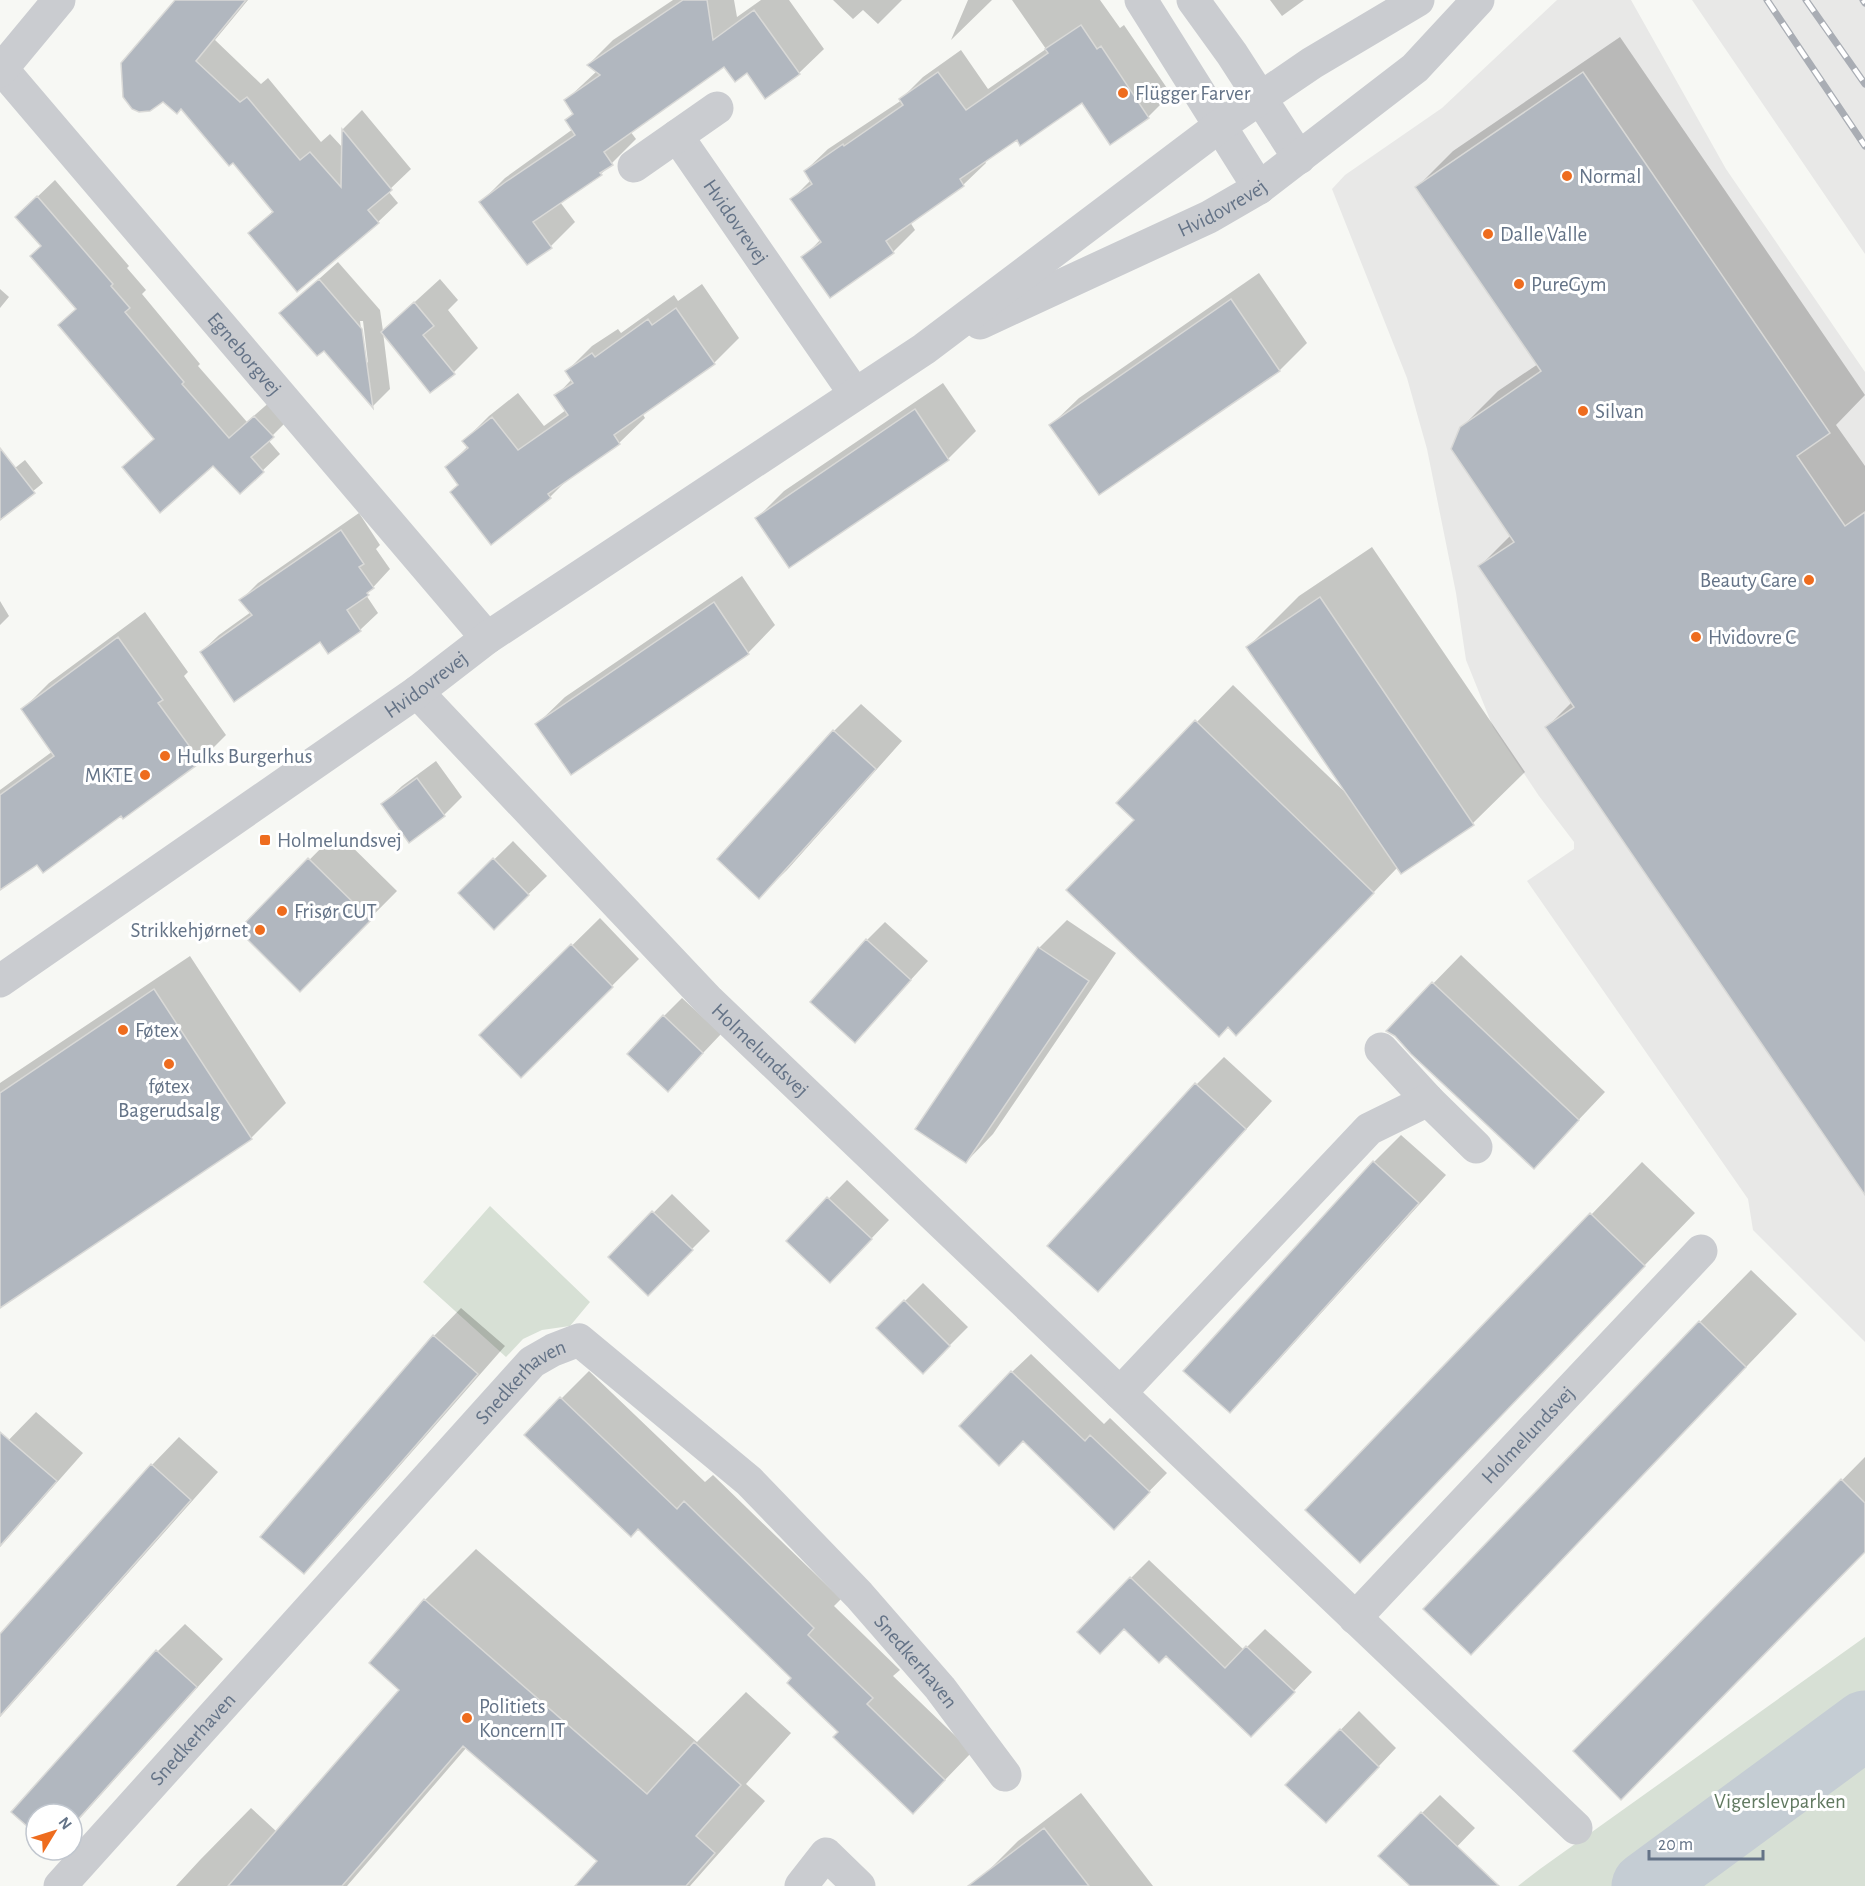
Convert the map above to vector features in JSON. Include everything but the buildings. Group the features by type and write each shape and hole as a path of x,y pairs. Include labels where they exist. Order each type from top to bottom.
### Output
{"street":[{"path":"1,70 59,0"},
{"path":"1141,0 1259,188"},
{"path":"1193,0 1232,54 1299,158"},
{"name":"Hvidovrevej","path":"0,981 417,692 487,638 924,349 1260,98 1312,63 1418,0"},
{"name":"Hvidovrevej","path":"924,349 1209,217 1259,188 1415,69 1478,0"},
{"name":"Egneborgvej","path":"1,70 487,638"},
{"path":"634,166 717,108"},
{"name":"Hvidovrevej","path":"677,136 855,394"},
{"name":"Holmelundsvej","path":"417,692 709,1001 1576,1828"},
{"path":"1381,1049 1476,1147"},
{"path":"1120,1393 1369,1129 1428,1100"},
{"name":"Holmelundsvej","path":"1356,1618 1701,1251"},
{"name":"Snedkerhaven","path":"60,1886 532,1362 553,1350 579,1340 757,1489 859,1595 940,1688 1005,1775"},
{"path":"801,1886 826,1854 859,1886"}],"shaded area":[{"name":"Hvidovre C","path":"1557,0 1631,0 1726,169 1865,372 1865,1342 1753,1230 1748,1199 1527,881 1574,849 1574,842 1539,796 1493,727 1466,660 1456,593 1427,449 1407,378 1332,189 1345,175 1442,108"},
{"path":"1692,0 1865,0 1865,254"}],"green space":[{"path":"490,1206 590,1302 570,1326 542,1330 523,1339 506,1357 423,1282"},
{"name":"Vigerslevparken","path":"1865,1637 1865,1886 1518,1886 1540,1869"}],"waterway":[{"path":"1646,1886 1865,1725"}],"railway":[{"path":"1767,0 1865,146"},
{"path":"1806,0 1865,84"}],"place":[{"name":"Flügger Farver","path":"1123,93"},
{"name":"Normal","path":"1567,176"},
{"name":"Dalle Valle","path":"1488,234"},
{"name":"PureGym","path":"1519,284"},
{"name":"Silvan","path":"1583,411"},
{"name":"Beauty Care","path":"1809,580"},
{"name":"Hvidovre C","path":"1696,637"},
{"name":"Hulks Burgerhus","path":"165,756"},
{"name":"MKTE","path":"145,775"},
{"name":"Holmelundsvej","path":"265,840"},
{"name":"Frisør CUT","path":"282,911"},
{"name":"Strikkehjørnet","path":"260,930"},
{"name":"Føtex","path":"123,1030"},
{"name":"føtex Bagerudsalg","path":"169,1064"},
{"name":"Politiets Koncern IT","path":"467,1718"}]}
